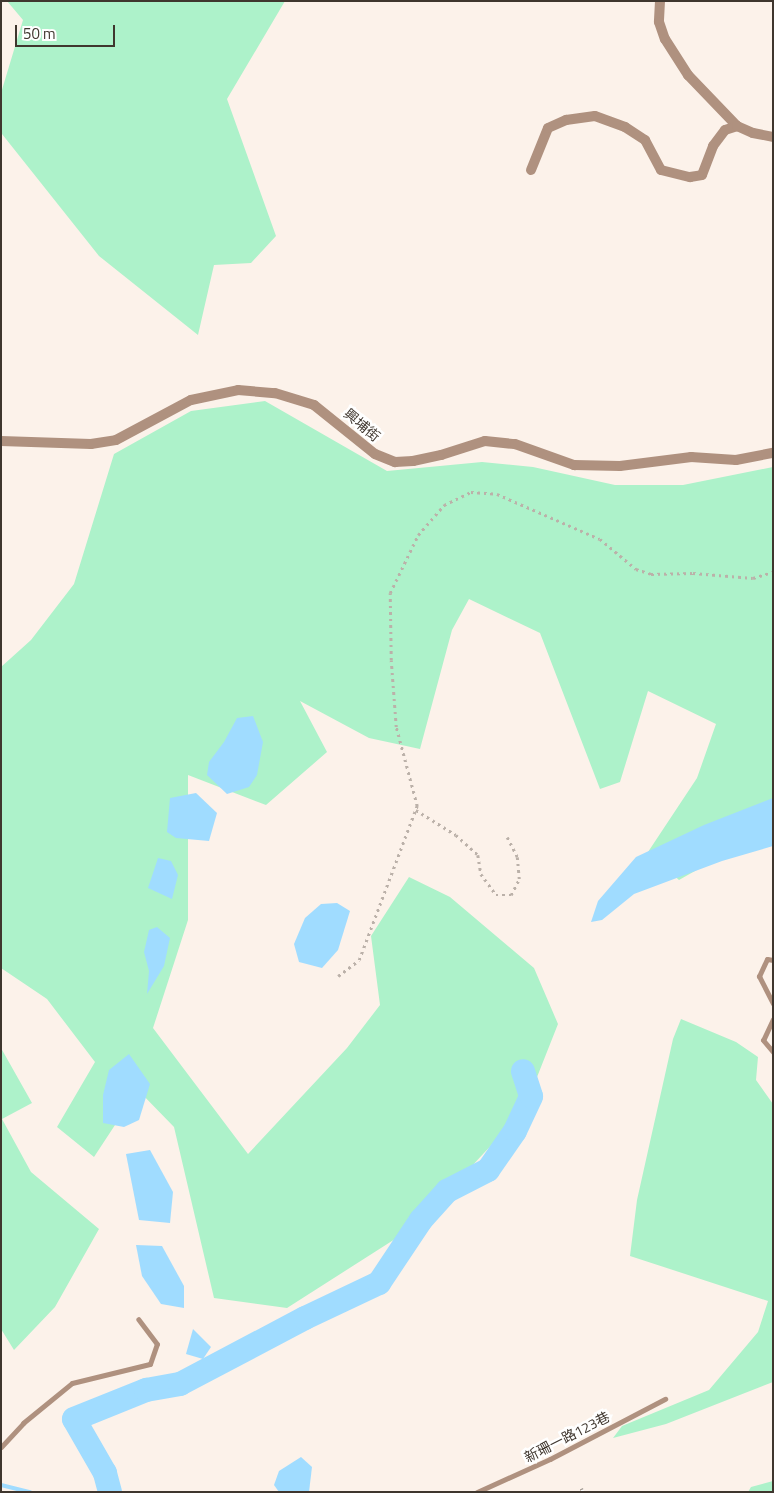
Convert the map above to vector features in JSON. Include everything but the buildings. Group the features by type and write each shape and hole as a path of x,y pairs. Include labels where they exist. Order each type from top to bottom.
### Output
{"street":[{"path":"660,1 659,22 665,39 688,75 737,126 753,133 773,137"},
{"path":"531,170 548,128 566,120 595,116 625,127 644,140 661,170 690,177 702,175 713,146 725,130 737,126"},
{"name":"興埔街","path":"1,442 91,444 116,440 191,400 238,390 275,393 314,404 375,454 395,462 413,461 441,455 485,441 515,444 574,465 620,466 691,457 736,460 773,453"}],"lane":[{"path":"773,960 767,959 759,976 773,1004"},
{"path":"773,1019 763,1040 773,1052"},
{"path":"1,1447 23,1423 72,1383 150,1364 157,1344 138,1319"},
{"name":"新珊一路123巷","path":"477,1492 550,1459 665,1399"}],"path":[{"path":"338,976 359,960 417,806 396,727 391,660 390,593 418,535 444,505 471,492 497,494 600,539 636,569 651,574 693,573 754,578 773,572"},
{"path":"416,810 448,830 478,855 482,874 496,895 511,895 519,880 517,857 507,837"}],"green space":[{"path":"7,1 285,1 227,99 276,236 251,263 214,265 198,335 99,256 2,134 1,93 23,20"},
{"path":"265,401 387,471 482,462 533,467 615,485 683,485 773,467 773,827 679,880 648,852 697,778 716,724 648,691 620,782 600,789 540,633 469,599 452,630 420,749 369,738 300,701 327,752 266,805 188,775 188,920 153,1028 248,1154 347,1048 380,1005 371,936 409,877 450,897 534,968 558,1024 524,1110 417,1225 287,1308 214,1298 174,1127 138,1090 94,1157 57,1127 95,1062 47,999 1,968 1,667 31,640 74,584 114,454 191,411"},
{"path":"681,1019 736,1042 758,1057 756,1080 773,1104 773,1382 666,1424 613,1438 622,1426 709,1390 758,1332 768,1301 630,1256 637,1200 673,1039"},
{"path":"1,1048 32,1103 2,1119 31,1172 99,1229 55,1307 14,1350 1,1329"},
{"path":"773,1481 773,1492 748,1492 751,1487"}],"water":[{"path":"253,716 263,742 257,775 249,787 227,794 207,775 209,762 224,742 237,718"},
{"path":"196,793 217,813 209,841 176,838 167,832 170,798"},
{"path":"773,798 773,846 722,861 634,894 602,920 591,922 598,901 636,857 704,825"},
{"path":"158,858 171,861 178,875 172,899 148,888"},
{"path":"337,903 350,911 338,950 322,968 299,962 294,944 305,918 321,904"},
{"path":"157,927 170,938 164,966 147,994 149,971 144,952 149,930"},
{"path":"129,1054 150,1084 139,1120 124,1127 103,1123 103,1095 109,1070"},
{"path":"150,1150 173,1192 170,1223 139,1220 126,1154"},
{"path":"136,1245 162,1246 184,1286 184,1308 161,1304 142,1276"},
{"path":"193,1329 211,1347 203,1359 186,1354"},
{"path":"301,1457 312,1467 309,1492 279,1492 274,1485 279,1471"}],"waterway":[{"path":"110,1492 105,1473 74,1419 146,1390 180,1384 305,1318 379,1283 421,1220 447,1191 488,1170 515,1131 531,1096 523,1071"},
{"path":"1,1485 30,1492"}]}
